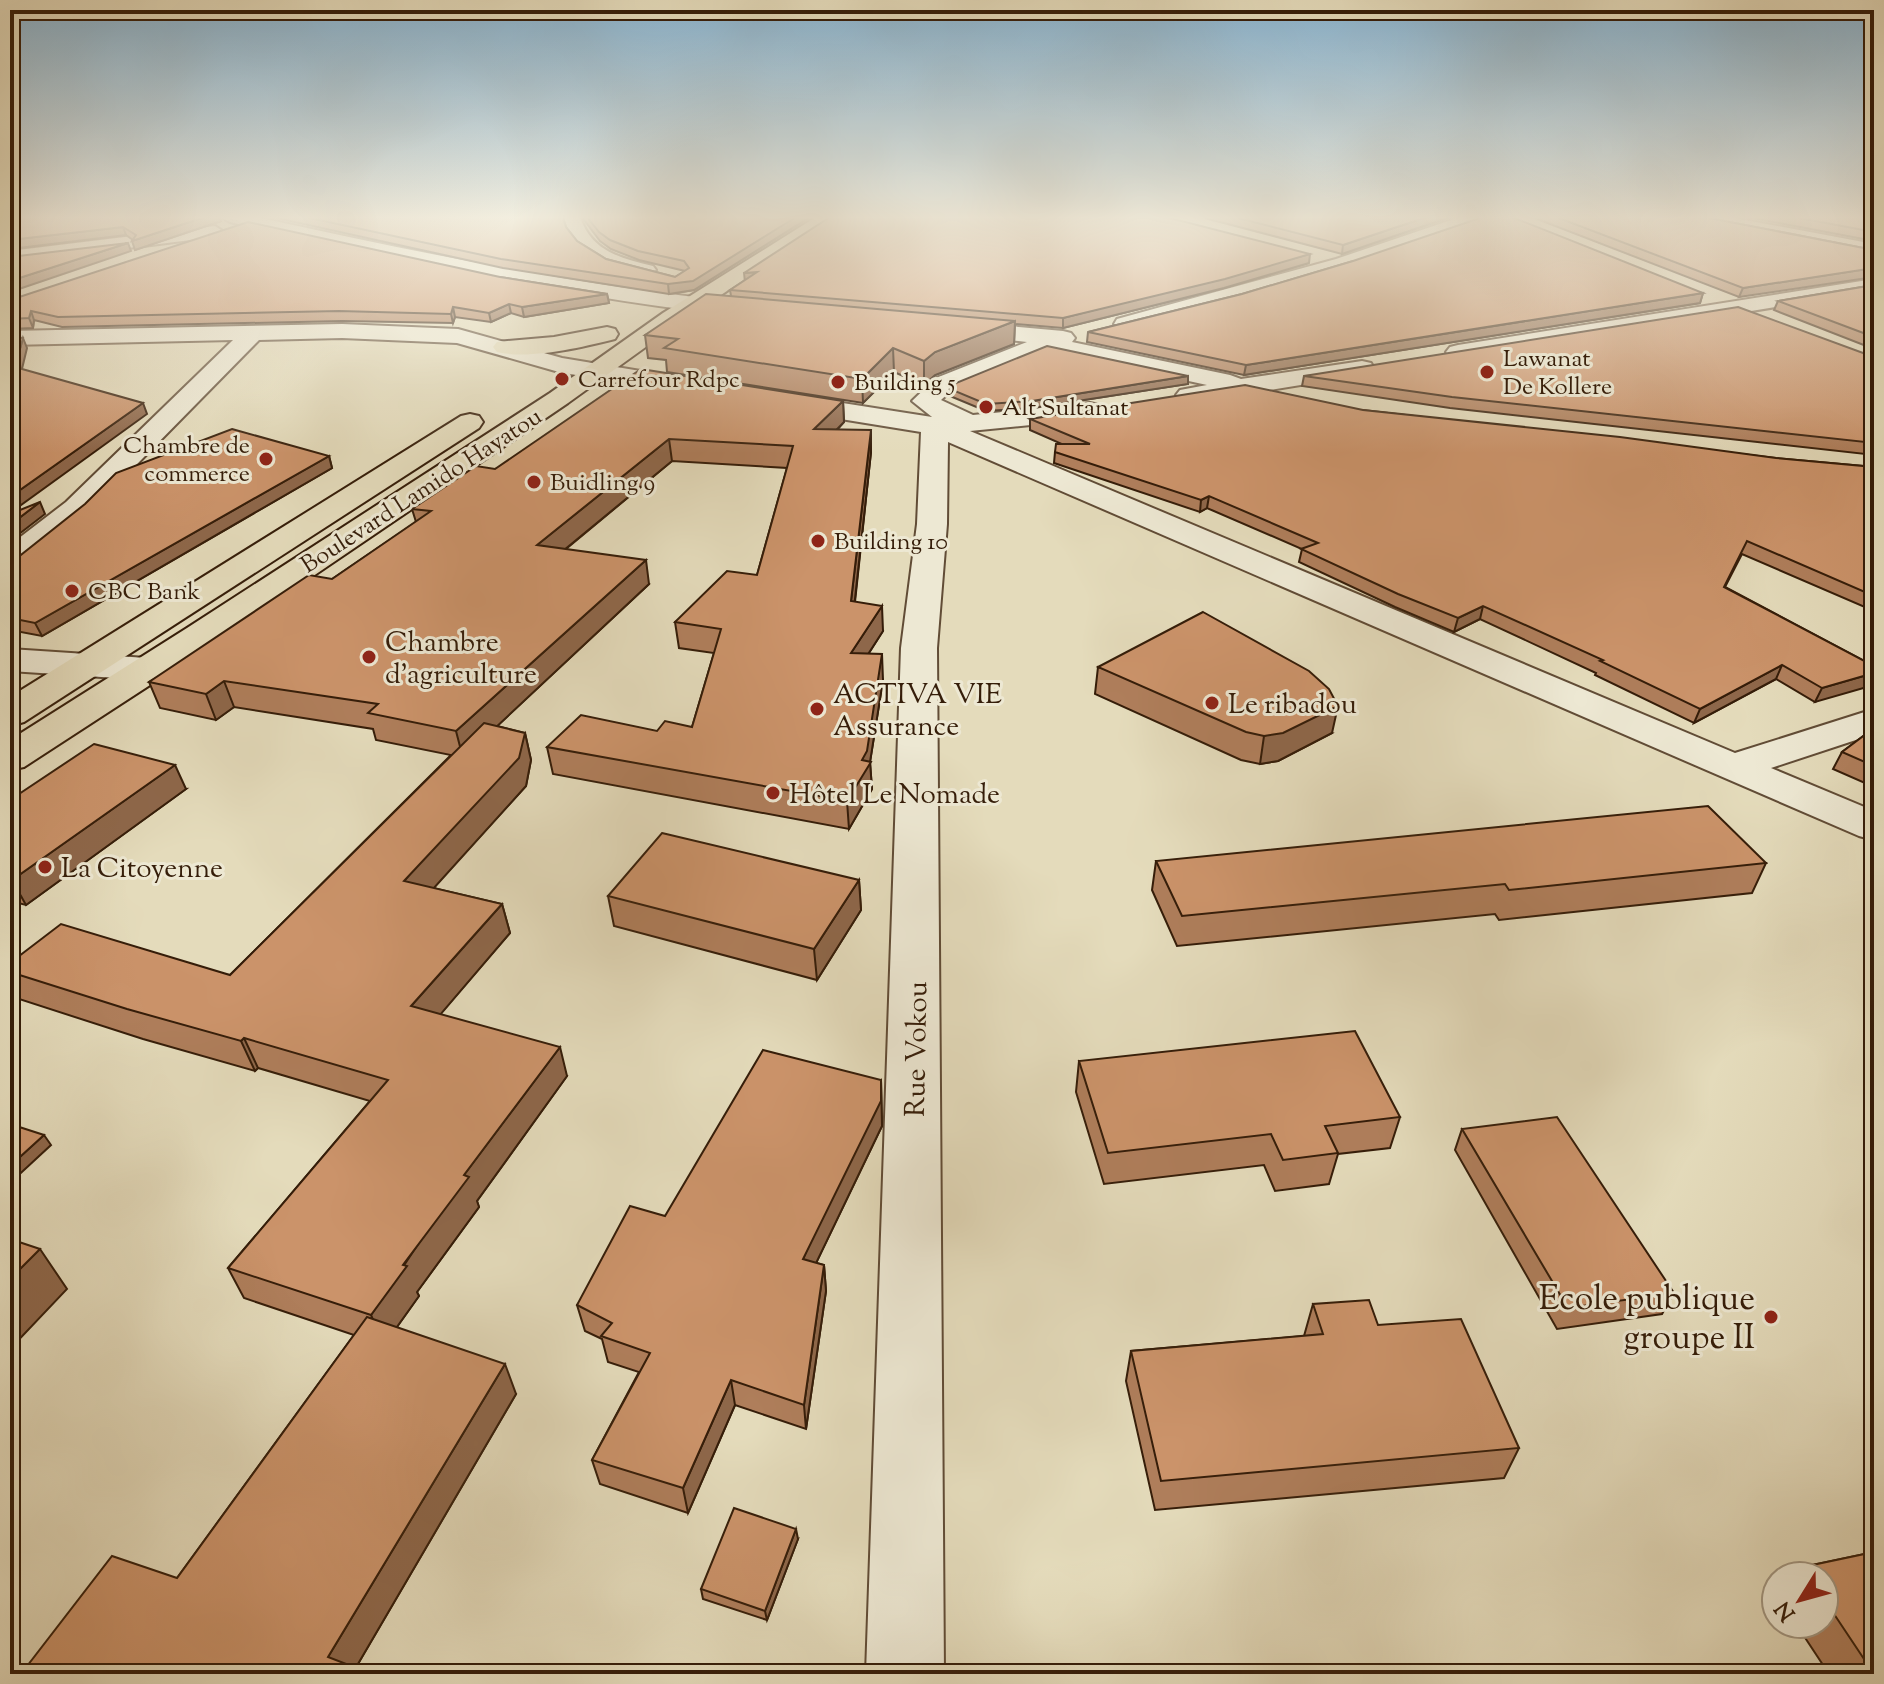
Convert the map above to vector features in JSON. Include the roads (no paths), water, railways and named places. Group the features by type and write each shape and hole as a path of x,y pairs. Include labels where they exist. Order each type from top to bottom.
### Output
{"main road":[{"name":"Boulevard Lamido Hayatou","path":"523,388 670,296"},
{"name":"Boulevard Lamido Hayatou","path":"10,758 597,372 708,296"},
{"path":"505,347 554,344 607,334"},
{"name":"Boulevard Lamido Hayatou","path":"10,714 497,405"}],"street":[{"path":"619,296 755,310"},
{"path":"1225,296 1054,341 945,383 925,401 944,414 952,424 1191,538 1874,827"},
{"path":"1705,296 1775,323"},
{"path":"1437,355 1806,296"},
{"path":"924,326 1054,341 1319,401"},
{"path":"10,338 254,332 402,332 458,336 559,365 714,391"},
{"path":"10,561 77,508 254,332"},
{"path":"1172,398 1390,363"},
{"path":"761,398 952,424 1032,419 1109,408"},
{"name":"Rue Vokou","path":"905,1674 919,648 932,524 952,424"},
{"path":"10,660 147,669"},
{"path":"1734,767 1874,721"}],"place":[{"name":"Lawanat De Kollere","path":"1487,372"},
{"name":"Carrefour Rdpc","path":"562,379"},
{"name":"Building 5","path":"838,382"},
{"name":"Alt Sultanat","path":"986,407"},
{"name":"Chambre de commerce","path":"266,459"},
{"name":"Buidling 9","path":"534,482"},
{"name":"Building 10","path":"818,541"},
{"name":"CBC Bank","path":"72,591"},
{"name":"Chambre d'agriculture","path":"369,657"},
{"name":"Le ribadou","path":"1212,703"},
{"name":"ACTIVA VIE Assurance","path":"817,709"},
{"name":"Hôtel Le Nomade","path":"773,793"},
{"name":"La Citoyenne","path":"45,867"},
{"name":"Ecole publique groupe II","path":"1771,1317"}]}
